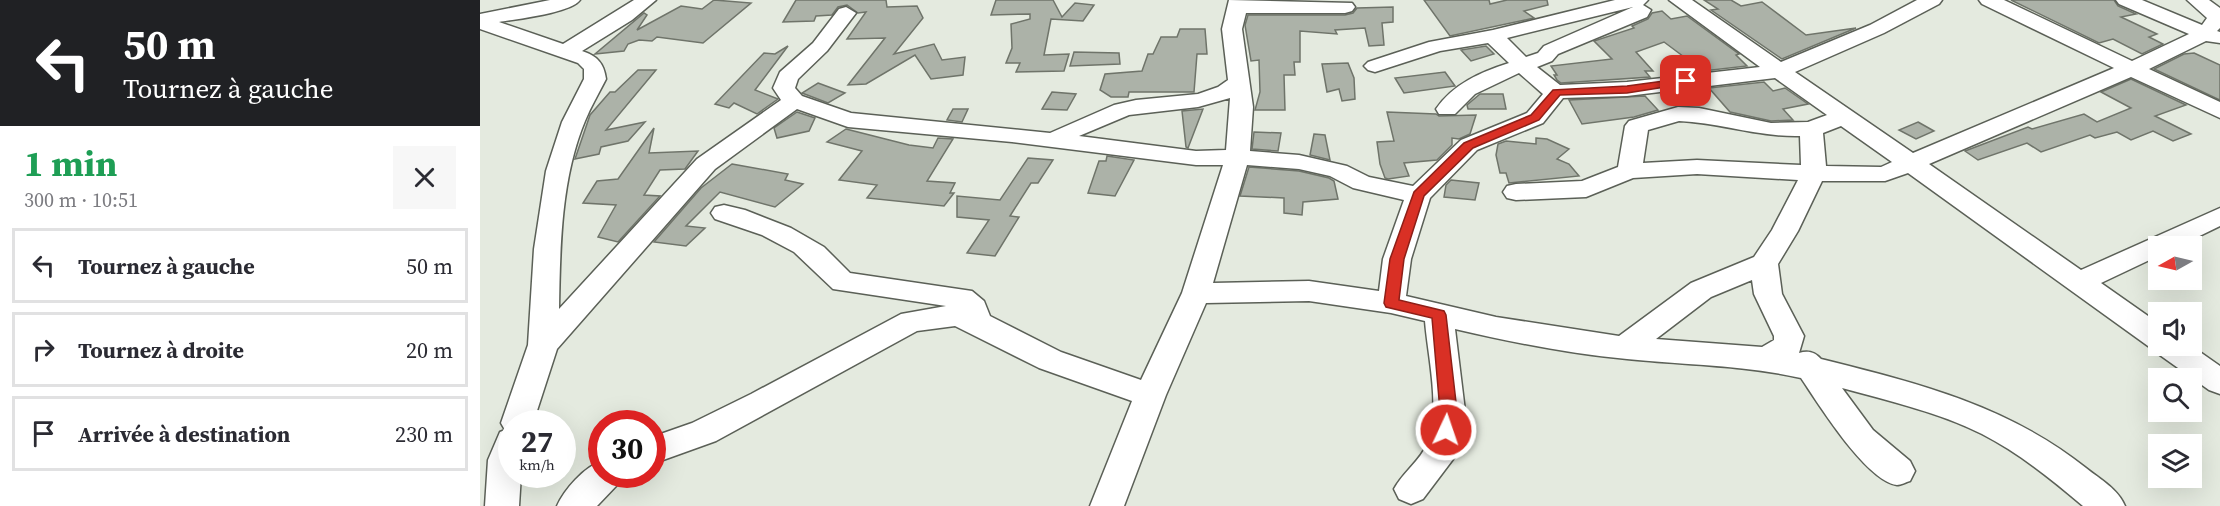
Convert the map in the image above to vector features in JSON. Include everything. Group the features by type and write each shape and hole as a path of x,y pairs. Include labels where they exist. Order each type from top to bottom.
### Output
{"street":[{"path":"480,8 499,0"},
{"path":"480,21 570,0"},
{"path":"565,52 625,16 646,0"},
{"path":"1375,66 1436,46 1493,36 1638,0"},
{"path":"1447,109 1459,93 1485,77 1545,57 1551,50 1640,13 1644,0"},
{"path":"1680,0 2148,331"},
{"path":"1493,36 1547,88 1557,92 1627,89 1779,71 1877,29 1932,0"},
{"path":"1989,0 2220,111"},
{"path":"2126,0 2215,25"},
{"path":"2197,0 2215,25"},
{"path":"1107,506 1150,394 1196,293 1237,157 1242,107 1232,29 1237,3 1345,7"},
{"path":"846,13 820,47 788,77 784,88 794,101 849,120 1052,140 1196,158 1237,157 1309,164 1338,171 1362,183 1418,195"},
{"path":"480,21 585,59 594,67 595,79 573,122 558,171 547,249 543,345 522,410"},
{"path":"1516,192 1586,189 1629,171 1697,167 1885,174 2131,69 2215,25"},
{"path":"1052,140 1122,110 1155,103 1199,101 1227,93 1238,83"},
{"path":"1391,303 1397,259 1418,195 1469,145 1535,118 1557,92"},
{"path":"543,345 706,164 794,101"},
{"path":"1629,171 1637,126 1678,114 1699,115 1771,130 1811,129 1844,117"},
{"path":"1624,348 1701,290 1764,264 1785,231 1814,173 1811,129"},
{"path":"724,213 757,221 815,254 833,276 843,282 962,298 974,308 976,322"},
{"path":"2079,282 2220,216"},
{"path":"1764,264 1768,294 1789,336 1809,368 1861,440 1898,471"},
{"path":"1196,293 1309,291 1391,303 1496,328 1624,348 1767,359 1809,368 1926,398 1993,425 2053,461 2108,506"},
{"path":"666,446 704,432 762,403 912,321 956,315 976,322 1050,360 1150,394"},
{"path":"1411,489 1443,450 1449,411 1439,315"},
{"path":"1767,359 1788,346 1789,336"},
{"path":"2183,356 2220,382"},
{"path":"502,506 503,488"},
{"path":"574,506 592,488"}],"building":[{"path":"714,0 751,3 703,43 657,37 652,41 639,40 628,44 624,51 595,54 644,13 647,15 637,30 681,6 702,9"},
{"path":"796,0 886,0 887,7 917,6 923,18 894,54 934,44 942,60 965,57 963,75 931,79 915,55 866,84 848,85 885,38 847,39 866,12 858,13 847,5 838,7 832,15 816,16 814,21 783,22"},
{"path":"996,0 1053,0 1062,17 1075,3 1094,5 1083,21 1051,19 1044,55 1069,54 1064,71 1016,72 1020,63 1006,63 1012,48 1011,24 1030,19 1030,14 991,15"},
{"path":"1424,0 1489,0 1490,4 1507,0 1547,0 1548,5 1524,11 1534,18 1450,36"},
{"path":"1704,0 1731,0 1741,6 1762,2 1806,35 1856,28 1782,59 1711,10 1718,9"},
{"path":"2011,0 2114,0 2118,6 2136,14 2121,17 2157,34 2149,37 2163,44 2142,54 2113,39 2099,43"},
{"path":"1393,7 1393,22 1382,23 1384,45 1369,46 1365,28 1335,30 1337,34 1300,31 1300,62 1294,62 1295,75 1284,75 1285,110 1255,110 1260,92 1259,60 1251,61 1245,25 1248,15 1345,15 1353,13 1357,8"},
{"path":"1662,11 1671,19 1687,16 1739,54 1736,55 1747,66 1703,71 1664,42 1636,52 1653,71 1645,71 1650,77 1561,83 1557,80 1554,75 1557,75 1551,66 1612,59 1594,41 1634,28 1632,26 1648,19 1652,13"},
{"path":"1180,29 1205,29 1207,54 1197,54 1194,92 1129,92 1128,97 1111,97 1100,90 1105,74 1142,71 1148,54 1153,54 1161,37 1177,37"},
{"path":"788,46 755,90 778,99 757,114 734,103 729,108 715,104 764,53 775,54"},
{"path":"1486,46 1494,54 1471,61 1461,50"},
{"path":"1074,52 1119,53 1120,64 1070,66"},
{"path":"2194,53 2220,65 2220,100 2154,69 2184,54"},
{"path":"1348,63 1354,78 1355,99 1342,101 1339,89 1327,92 1322,64"},
{"path":"638,70 656,70 606,130 645,122 628,141 601,147 599,154 575,159 590,115 610,92 615,92"},
{"path":"1445,72 1455,86 1404,93 1395,78"},
{"path":"2131,79 2186,105 2155,116 2191,134 2173,141 2153,131 2131,140 2117,132 2095,138 2090,135 2041,152 2027,143 1978,160 1965,151 2028,127 2032,129 2084,114 2097,122 2131,108 2101,92"},
{"path":"1764,82 1773,91 1785,88 1808,104 1783,109 1793,120 1771,121 1730,112 1709,88"},
{"path":"818,83 845,93 828,103 802,93"},
{"path":"1052,92 1076,94 1067,110 1042,109"},
{"path":"1480,94 1503,94 1506,109 1468,109 1467,105"},
{"path":"1645,96 1658,110 1634,117 1582,124 1569,100"},
{"path":"953,109 968,109 962,122 947,120"},
{"path":"1203,109 1188,148 1186,147 1182,111"},
{"path":"797,112 815,118 809,131 777,138 774,128"},
{"path":"1387,112 1439,116 1476,115 1470,134 1459,139 1452,138 1452,145 1437,160 1404,163 1409,176 1388,179 1385,178 1380,164 1377,142 1394,141"},
{"path":"1918,122 1934,131 1916,139 1899,130"},
{"path":"654,128 649,153 698,151 685,169 660,170 644,195 660,196 618,242 598,237 616,205 583,203 597,181 618,179"},
{"path":"846,129 909,145 933,148 938,138 953,139 927,181 955,183 950,193 954,193 944,206 867,198 877,185 839,180 862,151 827,142"},
{"path":"1254,132 1281,133 1278,151 1252,149"},
{"path":"1314,134 1325,135 1330,160 1310,155"},
{"path":"1536,138 1547,139 1569,149 1557,159 1569,164 1579,176 1509,183 1506,173 1500,173 1496,155 1498,144 1506,141 1536,144"},
{"path":"1107,156 1134,160 1115,196 1088,193 1099,161 1106,161"},
{"path":"1028,158 1053,160 1038,183 1031,183 1010,216 1019,217 995,256 967,253 989,220 957,217 957,196 1000,200"},
{"path":"732,164 788,174 785,180 803,184 775,207 720,192 686,226 705,228 686,246 654,242 701,188"},
{"path":"1249,167 1299,171 1329,178 1334,181 1338,199 1303,202 1302,215 1284,213 1284,198 1240,196"},
{"path":"1451,180 1479,183 1475,200 1444,197 1446,185"}],"route":[{"path":"1446,430 1449,411 1439,315 1391,303 1397,259 1418,195 1469,145 1535,118 1557,92 1627,89 1686,81"}]}
